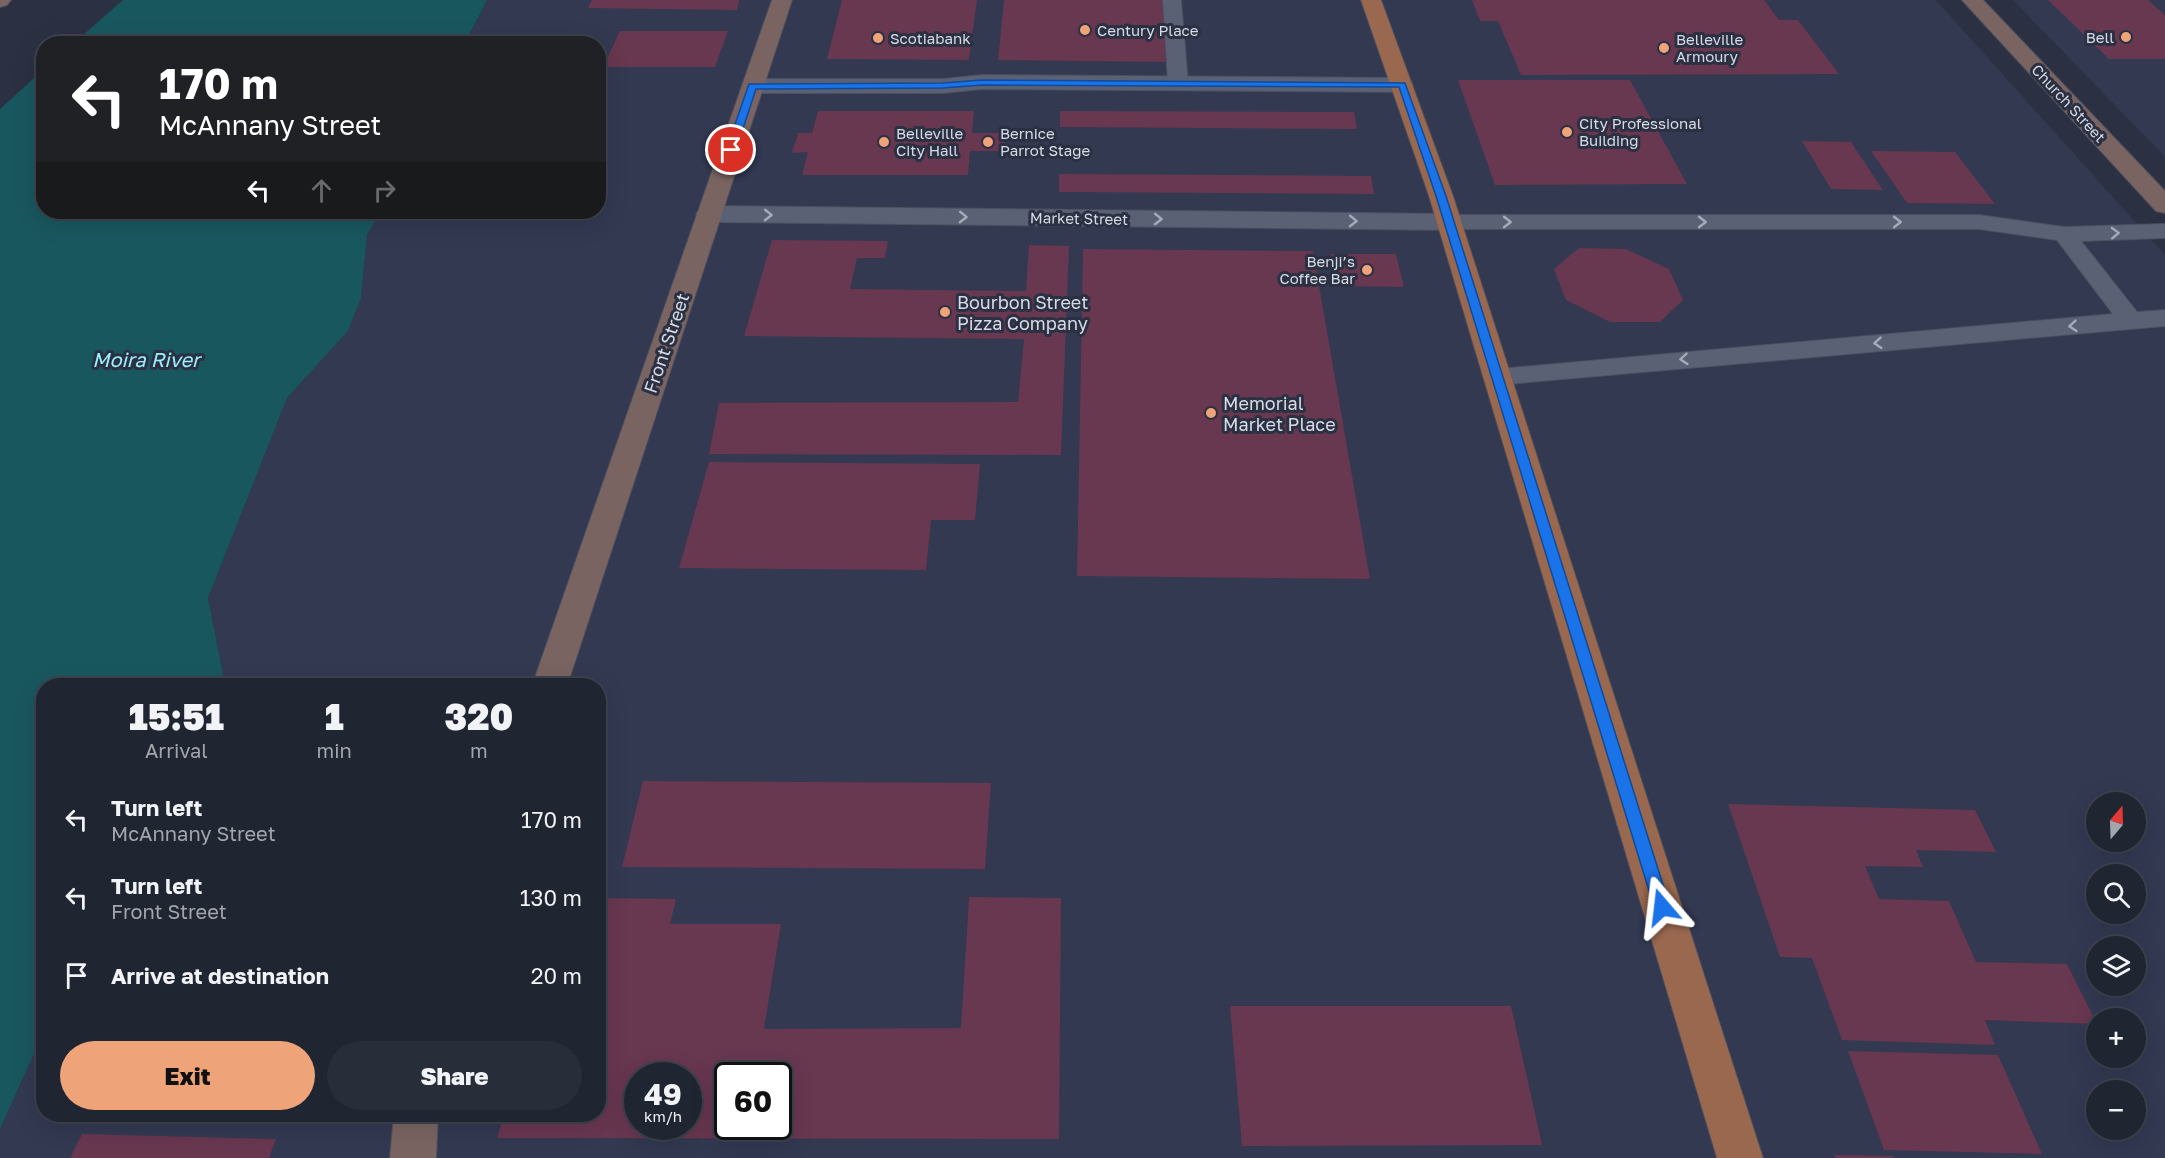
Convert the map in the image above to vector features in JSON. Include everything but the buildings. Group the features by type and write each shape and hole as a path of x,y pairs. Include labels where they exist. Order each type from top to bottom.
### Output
{"main road":[{"name":"Front Street","path":"552,678 782,0"},
{"path":"1371,0 1449,222 1740,1158"},
{"name":"Church Street","path":"1972,0 2165,206"},
{"path":"413,1158 415,1122"}],"street":[{"path":"753,86 943,86 982,82 1402,85"},
{"name":"Market Street","path":"709,214 1449,222"}],"lane":[{"path":"1172,0 1178,83"},
{"path":"1449,222 1979,222 2064,234 2165,231"},
{"path":"2064,234 2131,321"},
{"path":"1497,375 2165,318"}],"shaded area":[{"path":"487,0 1936,0 2165,255 2165,1158 0,1158 0,1129 36,1049 36,1122 606,1122 606,678 221,678 223,674 208,598 287,398 348,331 361,298 367,235 376,219 606,219 606,36 469,36"},
{"path":"2013,0 2165,0 2165,157"}],"water":[{"path":"123,0 487,0 469,36 82,36"},
{"name":"Moira River","path":"36,76 36,219 376,219 367,235 361,298 348,331 287,398 208,598 223,674 221,678 36,678 36,1049 0,1129 0,109"}],"place":[{"name":"Century Place","path":"1085,30"},
{"name":"Bell","path":"2126,37"},
{"name":"Scotiabank","path":"878,38"},
{"name":"Belleville Armoury","path":"1664,48"},
{"name":"City Professional Building","path":"1567,132"},
{"name":"Belleville City Hall","path":"884,142"},
{"name":"Bernice Parrot Stage","path":"988,142"},
{"name":"Benji’s Coffee Bar","path":"1367,270"},
{"name":"Bourbon Street Pizza Company","path":"945,312"},
{"name":"Memorial Market Place","path":"1211,413"}],"route":[{"path":"731,150 753,86 943,86 982,82 1402,85 1441,196 1662,907"}]}
